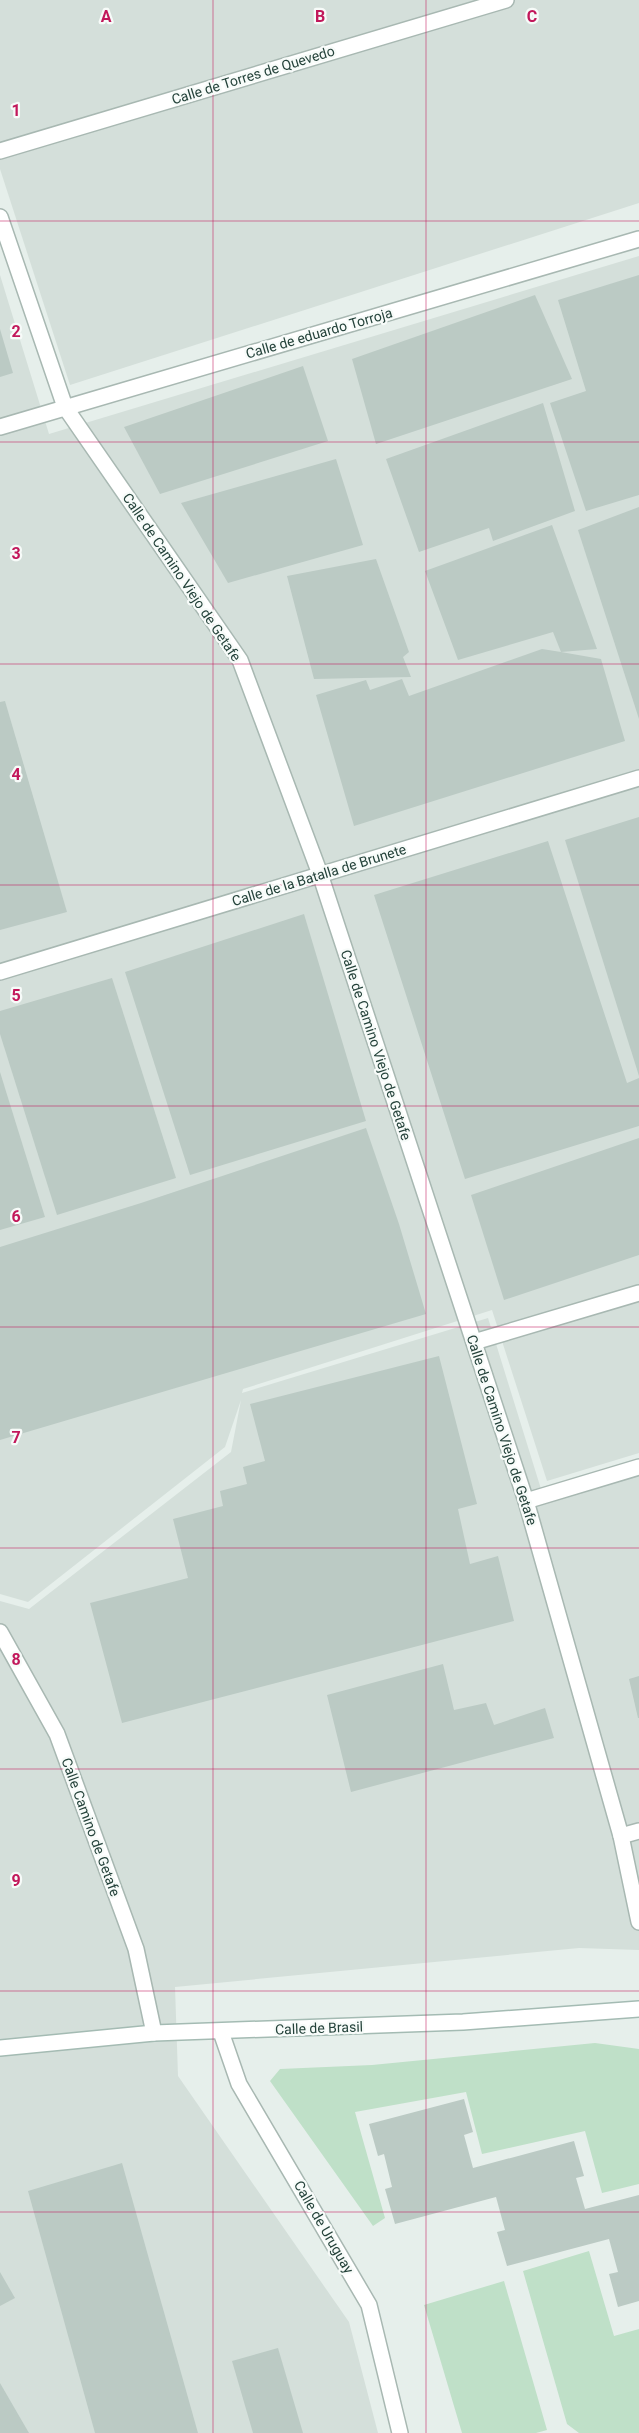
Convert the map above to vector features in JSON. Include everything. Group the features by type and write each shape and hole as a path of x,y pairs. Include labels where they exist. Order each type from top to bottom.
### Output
{"street":[{"name":"Calle de Torres de Quevedo","path":"0,151 506,0"},
{"name":"Calle de Camino Viejo de Getafe","path":"0,217 65,407 240,660 320,874 526,1501 621,1836 639,1922"},
{"name":"Calle de eduardo Torroja","path":"0,426 639,239"},
{"name":"Calle de la Batalla de Brunete","path":"0,972 639,778"},
{"path":"474,1342 639,1293"},
{"path":"526,1501 639,1467"},
{"name":"Calle Camino de Getafe","path":"0,1632 57,1734 136,1949 154,2033"},
{"path":"621,1836 639,1831"},
{"name":"Calle de Brasil","path":"0,2048 154,2033 463,2022 639,2009"},
{"name":"Calle de Uruguay","path":"222,2032 239,2084 368,2305 400,2433"}],"shaded area":[{"path":"0,0 639,0 639,203 70,385 0,169"},
{"path":"639,256 639,1453 547,1481 492,1310 243,1389 242,1393 488,1318 541,1489 639,1459 639,1950 579,1948 175,1987 178,2076 349,2322 378,2433 0,2433 0,1601 29,1609 231,1452 241,1400 225,1447 28,1602 0,1594 0,275 49,434"}],"green space":[{"path":"595,2043 639,2049 639,2184 602,2193 585,2131 482,2154 466,2092 355,2112 385,2218 373,2226 270,2081 280,2069 372,2065"},
{"path":"589,2251 614,2336 639,2329 639,2433 579,2433 567,2424 523,2271"},
{"path":"504,2281 547,2430 536,2433 462,2433 424,2305"}],"building":[{"path":"639,275 639,495 586,511 550,403 586,391 558,300"},
{"path":"535,295 572,379 376,444 352,359"},
{"path":"0,329 13,373 0,377"},
{"path":"303,366 328,441 160,494 124,427"},
{"path":"543,403 575,511 493,541 489,528 419,552 386,459"},
{"path":"336,459 363,545 228,583 181,503"},
{"path":"639,507 639,719 578,530"},
{"path":"552,525 597,649 561,652 553,632 458,660 425,571"},
{"path":"376,559 409,652 403,657 411,677 314,679 287,576"},
{"path":"542,649 601,659 625,741 354,826 316,695 366,680 370,690 402,679 409,696"},
{"path":"5,701 67,912 0,930 0,702"},
{"path":"639,817 639,1076 565,840"},
{"path":"548,841 627,1083 639,1078 639,1126 465,1179 374,895"},
{"path":"304,914 366,1121 190,1175 125,972"},
{"path":"112,978 176,1178 57,1215 0,1034 0,1011"},
{"path":"0,1072 45,1217 0,1230"},
{"path":"366,1128 399,1224 426,1314 0,1440 0,1247 141,1203"},
{"path":"639,1138 639,1255 504,1300 471,1195"},
{"path":"439,1356 477,1504 458,1509 470,1564 498,1556 514,1621 122,1723 90,1603 188,1578 173,1519 223,1506 220,1491 247,1484 243,1467 265,1461 250,1404"},
{"path":"443,1664 454,1710 486,1703 494,1725 545,1708 554,1738 351,1792 327,1695"},
{"path":"639,1676 639,1718 638,1718 629,1679"},
{"path":"464,2099 473,2132 464,2135 473,2168 574,2141 584,2176 576,2178 585,2209 639,2195 639,2301 618,2307 609,2274 618,2272 609,2239 507,2266 497,2232 505,2230 496,2197 395,2224 385,2189 392,2187 384,2154 378,2156 369,2124"},
{"path":"122,2163 198,2433 95,2433 28,2191"},
{"path":"0,2272 15,2298 0,2306"},
{"path":"278,2348 303,2433 253,2433 232,2361"},
{"path":"0,2383 29,2433 0,2433"}]}
